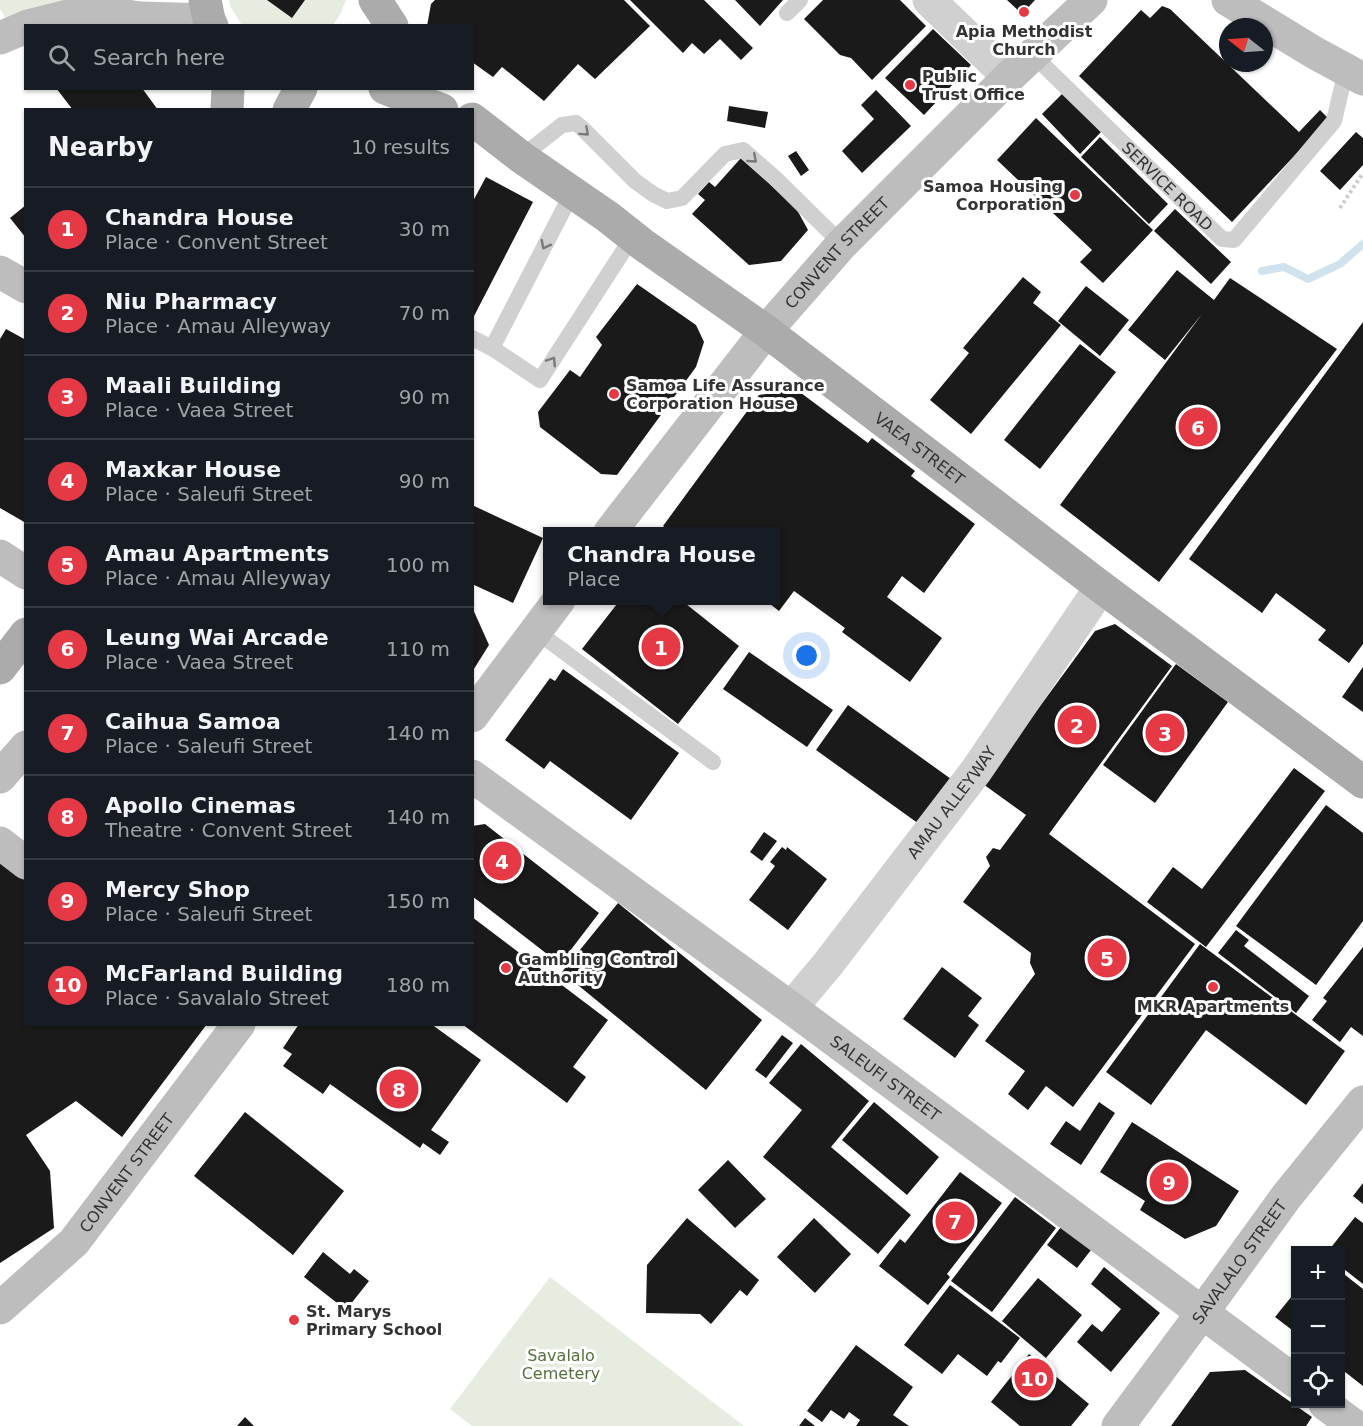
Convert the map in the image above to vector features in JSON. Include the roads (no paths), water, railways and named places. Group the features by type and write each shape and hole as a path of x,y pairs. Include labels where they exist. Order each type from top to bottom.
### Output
{"main road":[{"path":"368,24 375,0"},
{"path":"375,0 391,24"},
{"name":"CONVENT STREET","path":"613,527 766,332 842,244 1009,77 1091,0"},
{"path":"1228,0 1354,74"},
{"path":"32,24 100,6 141,18 209,15"},
{"path":"227,108 228,90"},
{"path":"290,108 300,90"},
{"path":"390,90 437,108"},
{"name":"VAEA STREET","path":"445,90 462,108"},
{"name":"VAEA STREET","path":"474,120 520,157 608,217 766,332 1101,587 1363,782"},
{"path":"0,272 24,286"},
{"path":"0,556 24,572"},
{"path":"474,713 555,605"},
{"path":"0,668 24,637"},
{"path":"0,777 24,749"},
{"name":"SALEUFI STREET","path":"474,777 791,1008 1291,1378"},
{"path":"0,843 24,861"},
{"name":"CONVENT STREET","path":"0,1308 74,1242 237,1026"},
{"name":"SAVALALO STREET","path":"1118,1426 1286,1197 1363,1102"},
{"path":"1330,1408 1355,1426"}],"street":[{"path":"929,0 1009,77"},
{"name":"AMAU ALLEYWAY","path":"791,1008 828,964 976,771 1101,587"}],"lane":[{"path":"787,13 800,0"},
{"name":"SERVICE ROAD","path":"1033,55 1222,239 1234,240 1334,121 1354,74"},
{"path":"520,157 562,125 576,123 635,181 666,201 682,198 725,153 743,150 842,244"},
{"path":"492,348 572,193"},
{"path":"474,339 492,348 540,380 633,236"},
{"path":"536,631 713,762"}],"waterway":[{"path":"1262,271 1284,267 1308,279 1340,264 1363,244"}],"place":[{"name":"Apia Methodist Church","path":"1024,12"},
{"name":"Public Trust Office","path":"910,85"},
{"name":"Samoa Housing Corporation","path":"1075,195"},
{"name":"Samoa Life Assurance Corporation House","path":"614,394"},
{"name":"Leung Wai Arcade","path":"1198,427"},
{"name":"Chandra House","path":"661,647"},
{"name":"Niu Pharmacy","path":"1077,725"},
{"name":"Maali Building","path":"1165,733"},
{"name":"Maxkar House","path":"502,861"},
{"name":"Amau Apartments","path":"1107,958"},
{"name":"Gambling Control Authority","path":"506,968"},
{"name":"MKR Apartments","path":"1213,987"},
{"name":"Apollo Cinemas","path":"399,1089"},
{"name":"Mercy Shop","path":"1169,1182"},
{"name":"Caihua Samoa","path":"955,1221"},
{"name":"St. Marys Primary School","path":"294,1320"},
{"name":"McFarland Building","path":"1034,1378"}],"park label":[{"name":"Savalalo Cemetery","path":"561,1364"}]}
